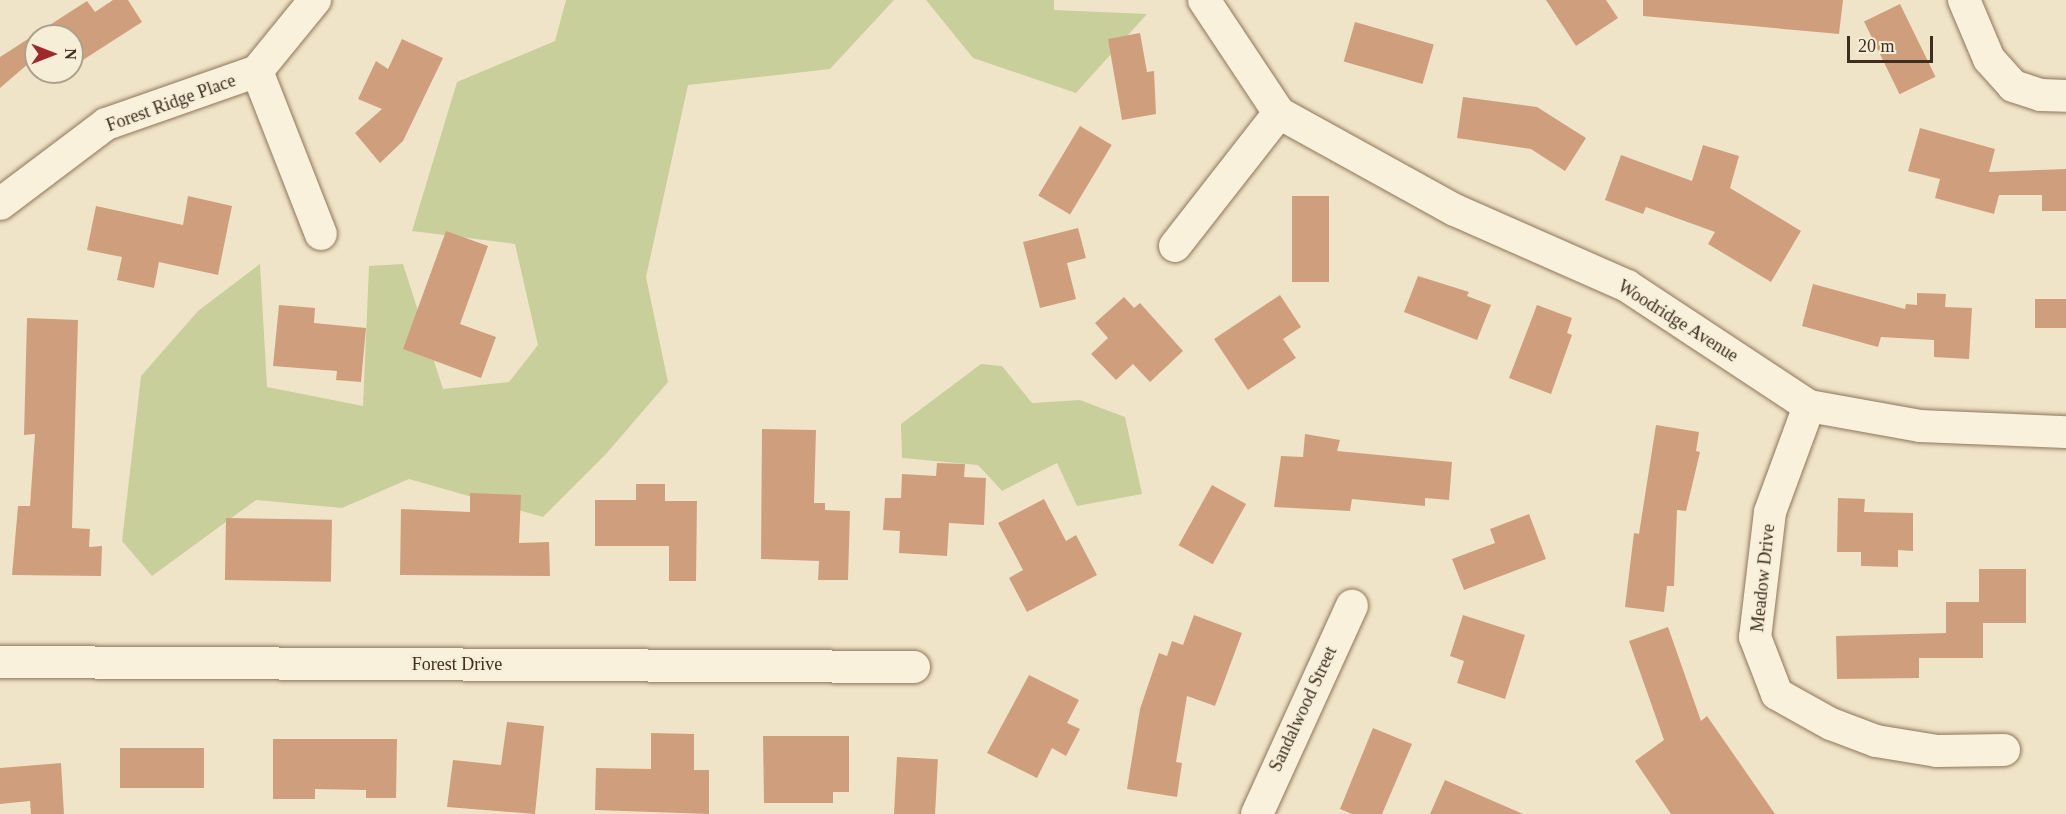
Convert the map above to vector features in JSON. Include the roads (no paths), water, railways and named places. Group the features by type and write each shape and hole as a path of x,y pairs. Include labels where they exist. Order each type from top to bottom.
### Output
{"street":[{"name":"Forest Ridge Place","path":"0,204 106,124 257,71 315,0"},
{"name":"Woodridge Avenue","path":"1204,0 1279,113 1455,210 1627,286 1809,406 1920,426 2066,432"},
{"path":"1964,0 1989,60 2013,86 2041,95 2066,96"},
{"name":"Forest Ridge Place","path":"257,71 321,234"},
{"path":"1175,246 1279,113"},
{"name":"Meadow Drive","path":"1809,406 1770,512 1755,637 1777,694 1831,724 1876,741 1937,751 2004,750"},
{"name":"Sandalwood Street","path":"1257,814 1352,606"},
{"name":"Forest Drive","path":"0,662 914,667"}]}
